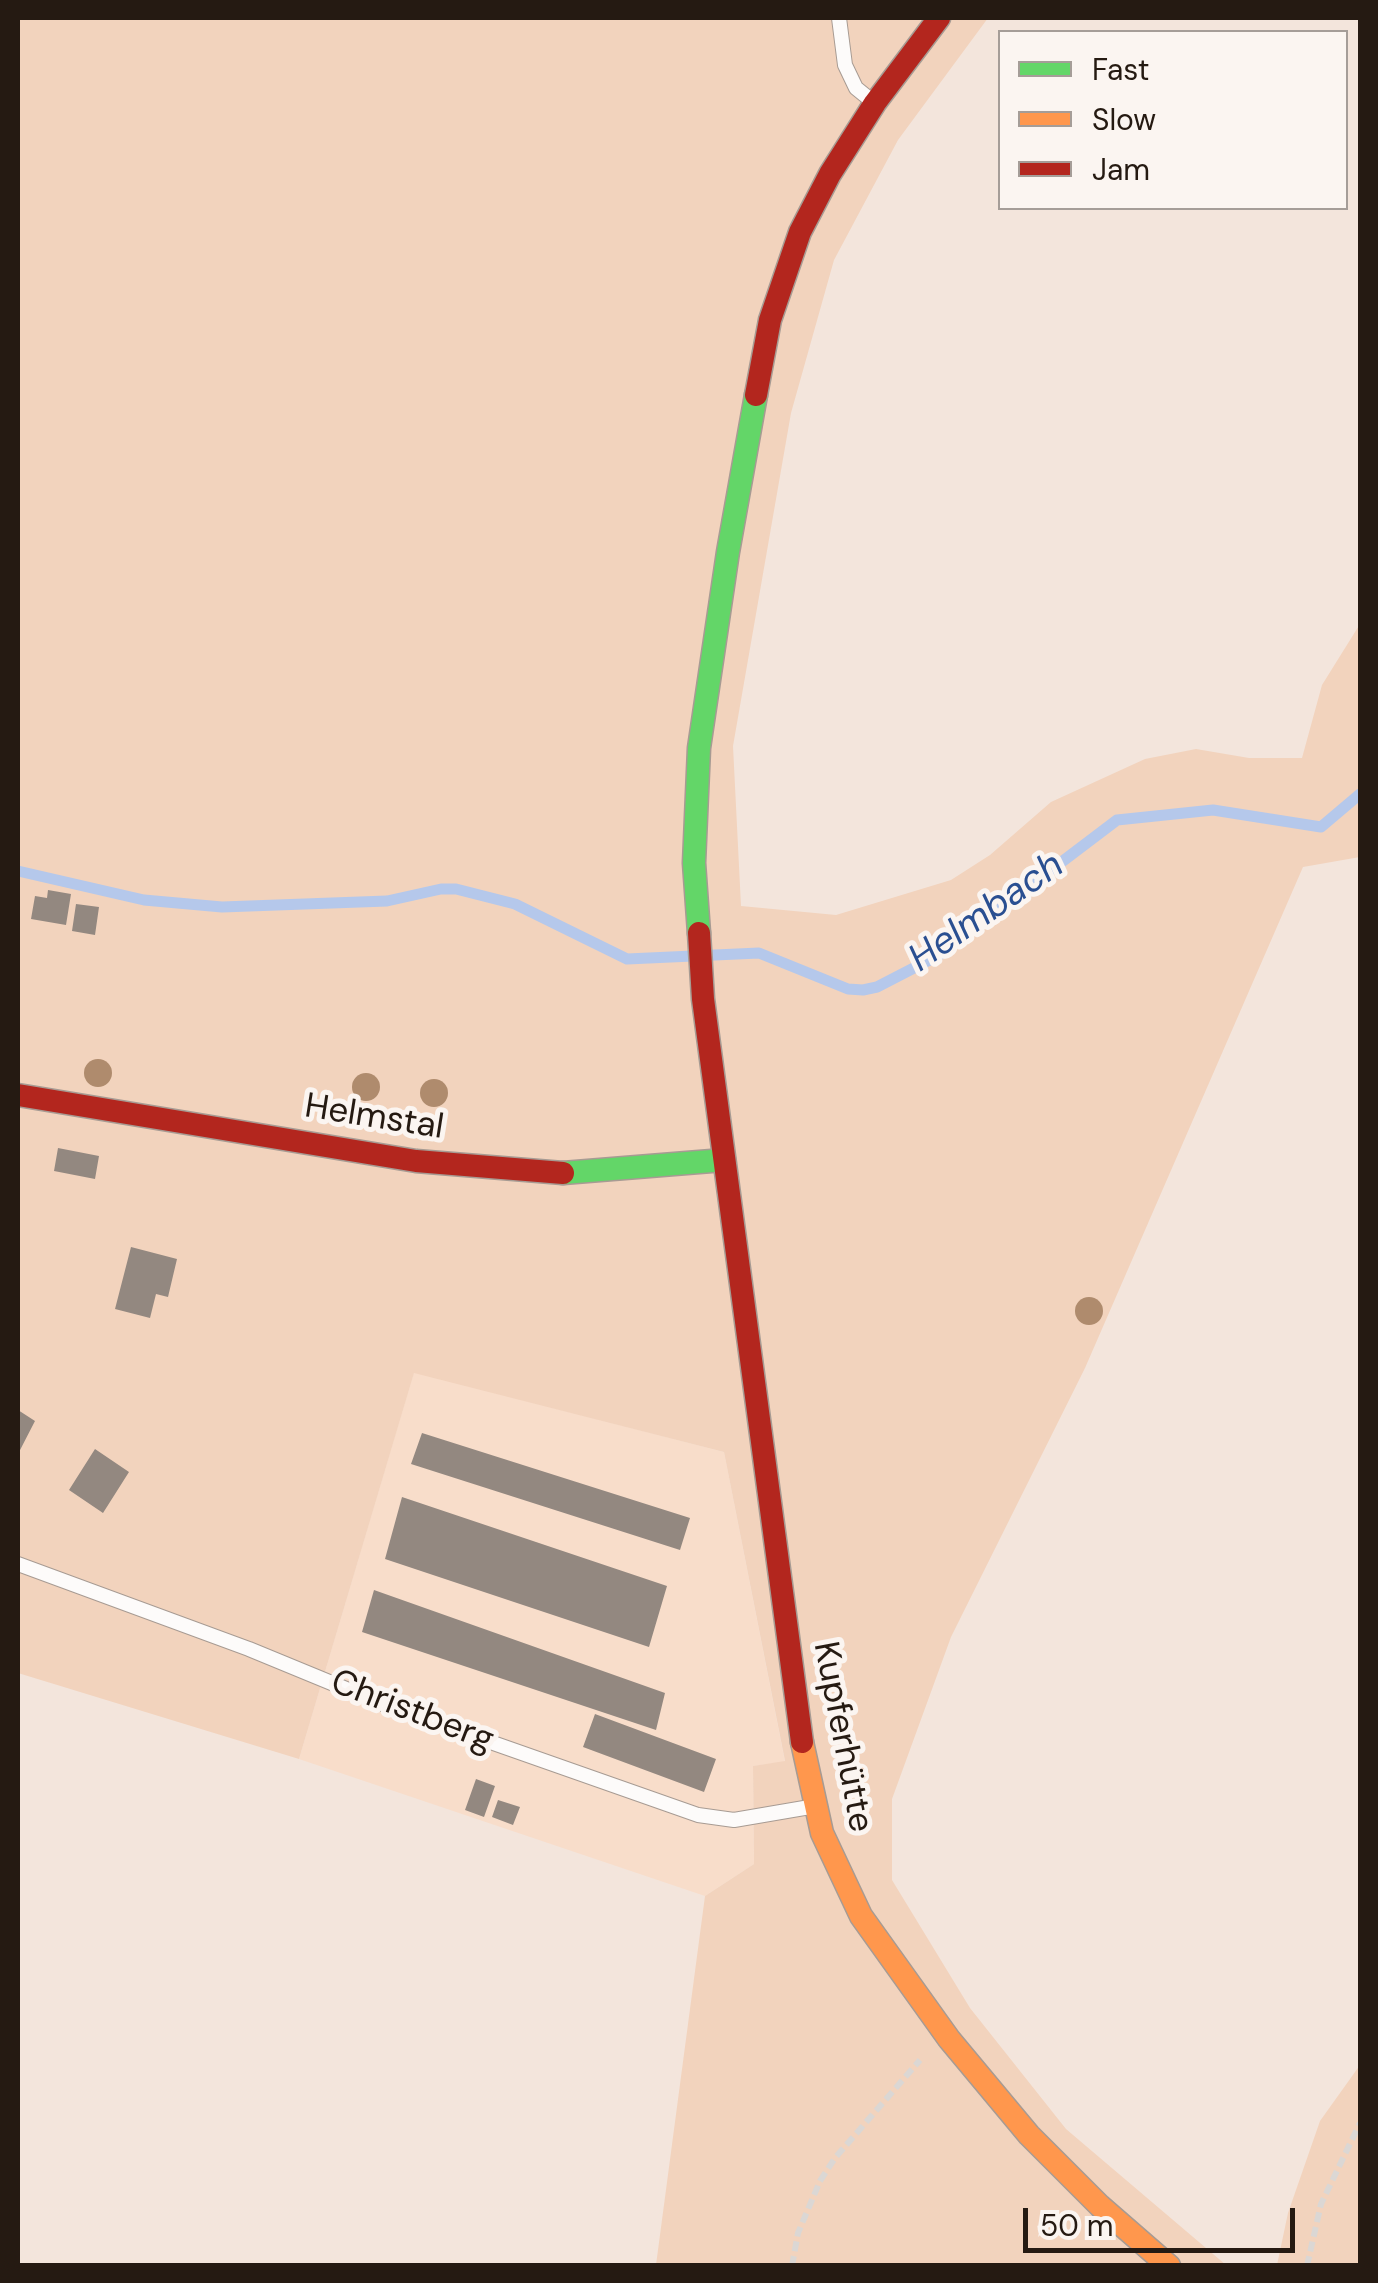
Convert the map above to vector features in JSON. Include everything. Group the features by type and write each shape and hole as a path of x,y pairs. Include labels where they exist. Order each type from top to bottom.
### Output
{"main road":[{"name":"Kupferhütte","path":"939,18 875,103 830,174 800,232 778,292 763,350 706,696 696,804 695,908 703,999 774,1516 794,1697 814,1806 832,1860 861,1916 949,2039 1030,2135 1100,2206 1169,2266"},
{"name":"Helmstal","path":"18,1095 416,1161 496,1170 581,1174 724,1160"}],"lane":[{"path":"839,18 844,64 856,88 875,103"},
{"name":"Christberg","path":"18,1564 248,1649 401,1711 698,1815 734,1820 814,1806"}],"path":[{"path":"792,2266 808,2204 835,2158 911,2067 949,2039"},
{"path":"1308,2266 1321,2204 1360,2123"}],"shaded area":[{"path":"18,18 988,18 898,140 834,260 791,413 733,746 741,906 836,915 951,880 990,855 1051,802 1145,759 1196,749 1249,758 1302,758 1322,685 1360,624 1360,857 1303,867 1085,1368 951,1637 892,1799 892,1880 970,2008 1066,2129 1226,2265 656,2265 705,1896 754,1864 753,1766 785,1761 724,1452 414,1373 299,1759 18,1673"},
{"path":"414,1372 724,1452 785,1762 753,1766 754,1864 705,1896 299,1759"},
{"path":"1360,2065 1360,2265 1277,2265 1288,2213 1320,2121"}],"building":[{"path":"48,890 71,894 66,925 31,919 35,896 47,898"},
{"path":"76,904 99,907 95,935 72,931"},
{"path":"58,1148 99,1156 95,1179 54,1171"},
{"path":"131,1247 177,1259 168,1297 156,1294 150,1318 115,1309"},
{"path":"18,1410 35,1421 18,1454"},
{"path":"422,1433 690,1518 680,1550 411,1464"},
{"path":"95,1449 129,1472 103,1513 69,1490"},
{"path":"402,1497 667,1586 649,1647 385,1559"},
{"path":"374,1590 665,1693 656,1730 362,1632"},
{"path":"595,1714 716,1759 704,1792 583,1747"},
{"path":"476,1779 495,1786 484,1817 465,1810"},
{"path":"498,1800 520,1807 513,1825 492,1817"}],"waterway":[{"name":"Helmbach","path":"18,871 144,900 222,907 387,901 456,889 515,904 627,959 759,953 848,989 863,990 877,987 939,955 1117,820 1213,810 1321,827 1360,794"}],"traffic: fast":[{"path":"699,933 694,863 699,748 756,395"},
{"path":"563,1173 724,1160"}],"traffic: slow":[{"path":"802,1742 822,1833 861,1916 949,2039 1029,2135 1100,2206 1169,2266"}],"traffic: jam":[{"path":"756,395 770,320 800,232 830,174 875,103 939,18"},
{"path":"699,933 703,999 802,1742"},
{"path":"18,1095 416,1161 563,1173"}]}
